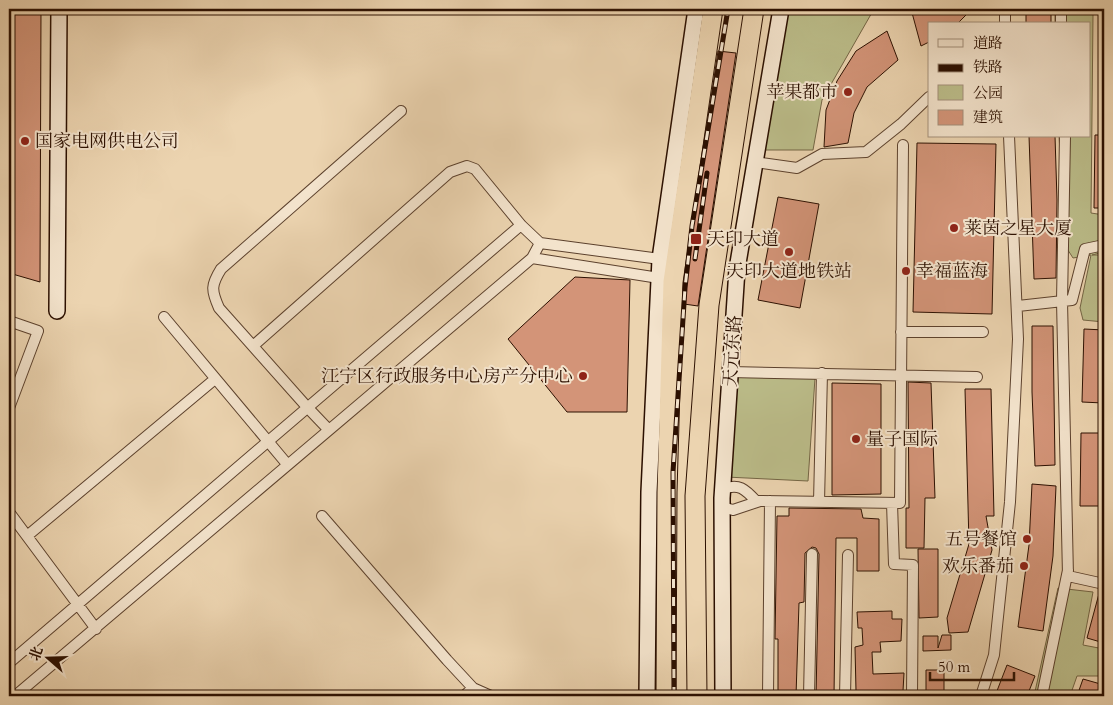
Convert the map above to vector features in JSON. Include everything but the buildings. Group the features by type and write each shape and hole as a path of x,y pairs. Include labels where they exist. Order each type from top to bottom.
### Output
{"highway":[{"path":"666,696 667,492 673,282 713,9"},
{"name":"天元东路","path":"697,696 695,496 709,305 754,9"}],"street":[{"path":"58,311 59,9"},
{"path":"647,696 649,492 660,259 696,9"},
{"name":"天元东路","path":"723,696 722,489 737,269 780,9"},
{"path":"1005,9 1005,22"},
{"path":"1061,9 1061,22"},
{"path":"755,162 797,168 822,154 866,152 901,124 928,98"},
{"path":"328,429 307,408 220,308 214,296 213,283 221,269 401,111"},
{"path":"981,696 994,655 1010,502 1018,306 1009,138"},
{"path":"1065,138 1062,301 1068,576 1104,582"},
{"path":"722,489 734,485 745,488 756,501 900,503 903,145"},
{"path":"253,346 450,172 467,166 475,169 521,225 540,243 660,259"},
{"path":"9,663 521,225"},
{"path":"16,696 328,429 532,258 540,243"},
{"path":"1018,306 1072,300 1085,249 1104,245"},
{"path":"532,258 659,278"},
{"path":"164,317 287,464"},
{"path":"9,321 38,331 9,408"},
{"path":"901,332 983,332"},
{"path":"730,372 977,377"},
{"path":"819,502 822,373"},
{"path":"27,536 215,379"},
{"path":"722,507 733,510 765,501"},
{"path":"765,501 768,696"},
{"path":"892,503 894,564 913,565 912,696"},
{"path":"9,512 96,629"},
{"path":"322,516 447,660 474,688 491,696"},
{"path":"809,696 812,554"},
{"path":"845,696 848,555"},
{"path":"1042,696 1068,570"},
{"path":"464,696 474,688"}],"green space":[{"path":"788,9 874,9 822,100 813,150 762,150"},
{"path":"1055,9 1092,9 1091,213 1104,215 1104,252 1092,255 1104,255 1104,322 1083,320 1080,308 1091,255 1073,258 1066,247 1059,138 1090,138 1090,22 1055,22"},
{"path":"733,374 815,378 808,481 726,477"},
{"path":"1058,588 1093,592 1083,645 1104,649 1104,676 1077,676 1070,696 1034,696"}],"railway":[{"path":"674,696 673,472 685,288 692,226 728,9"},
{"path":"695,259 707,173"}],"place":[{"name":"苹果都市","path":"848,92"},
{"name":"国家电网供电公司","path":"25,141"},
{"name":"莱茵之星大厦","path":"954,228"},
{"name":"天印大道","path":"696,239"},
{"name":"天印大道地铁站","path":"789,252"},
{"name":"幸福蓝海","path":"906,271"},
{"name":"江宁区行政服务中心房产分中心","path":"583,376"},
{"name":"量子国际","path":"856,439"},
{"name":"五号餐馆","path":"1027,539"},
{"name":"欢乐番茄","path":"1024,566"}]}
